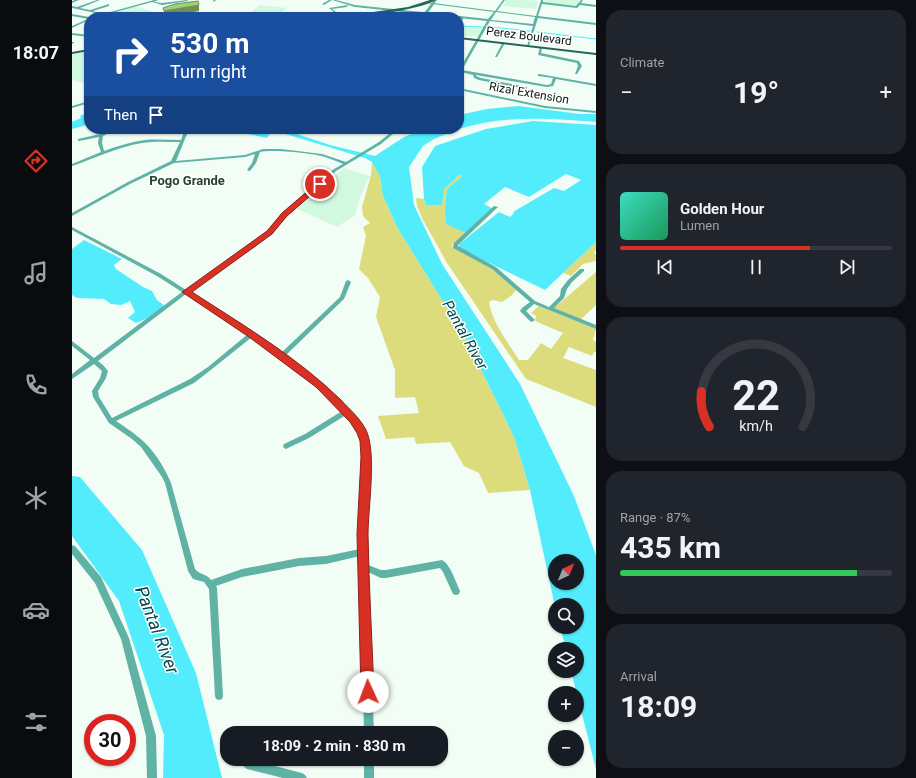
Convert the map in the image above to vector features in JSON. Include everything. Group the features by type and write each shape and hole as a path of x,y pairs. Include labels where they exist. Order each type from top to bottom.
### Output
{"main road":[{"path":"379,12 434,1"},
{"name":"Perez Boulevard","path":"464,38 596,54"},
{"path":"72,52 84,51"}],"street":[{"path":"72,2 78,0"},
{"path":"148,0 162,4 187,1"},
{"path":"110,12 157,0"},
{"path":"323,4 332,0 347,5 394,12"},
{"path":"336,12 331,7 347,5 352,0"},
{"path":"464,65 489,20 504,0"},
{"path":"528,46 542,1 576,7 582,0"},
{"path":"78,8 98,1 108,4 90,11"},
{"path":"427,12 434,1 537,17 596,24"},
{"path":"369,8 374,2"},
{"path":"580,4 596,6"},
{"path":"72,7 94,12"},
{"path":"72,15 84,18"},
{"path":"464,18 535,25"},
{"path":"72,22 81,23"},
{"path":"73,26 84,22"},
{"path":"72,34 84,35"},
{"path":"496,56 504,43"},
{"path":"541,48 538,54 578,62 580,66 576,73"},
{"path":"547,64 550,56"},
{"path":"464,73 547,86 552,85 555,78"},
{"path":"474,74 475,77 480,79 526,88"},
{"path":"539,75 596,85"},
{"name":"Rizal Extension","path":"464,90 545,107 596,112"},
{"path":"72,107 84,103"},
{"path":"173,162 184,134"},
{"path":"72,377 186,292 270,233 285,214 345,163 380,143 391,134"},
{"path":"79,140 101,135 100,143 103,152"},
{"path":"73,164 103,152 142,142 182,141"},
{"path":"72,215 129,183 173,162 245,156 263,150 281,150 316,153 345,163"},
{"path":"249,170 254,163 258,152"},
{"path":"496,207 455,246 494,268 533,302 596,328"},
{"path":"72,228 134,260 252,334 319,385 346,412 362,432 366,448 363,552 369,726"},
{"path":"550,309 562,298 564,289 582,270"},
{"path":"282,356 342,298 348,282"},
{"path":"532,320 523,311 533,302"},
{"path":"111,421 192,381 252,334"},
{"path":"72,343 105,371 103,378 96,388 95,394 111,421 134,437 156,462 168,483 192,571 196,576 206,579 213,588 220,696"},
{"path":"286,446 307,436 346,412"},
{"path":"72,548 98,580 125,638 151,736 152,778"},
{"path":"210,584 242,573 299,562 326,560 363,552"},
{"path":"364,567 381,574 386,574 442,564 446,569 456,591"},
{"path":"254,766 302,778"},
{"path":"369,766 369,778"}],"shaded area":[{"path":"506,0 538,1 536,9 503,6"},
{"path":"545,0 579,0 577,6 544,3"},
{"path":"260,5 287,8 282,12 251,12"},
{"path":"135,6 154,12 114,12"},
{"path":"195,6 199,12 167,12 174,10"},
{"path":"464,27 484,27 478,36 464,36"},
{"path":"84,52 84,83 72,80 72,53"},
{"path":"372,162 380,177 383,196 398,229 465,337 514,437 530,490 488,493 479,473 464,466 450,442 416,444 414,437 386,439 378,416 419,413 415,397 395,398 395,370 376,317 380,297 368,278 359,269 366,236 363,227 370,223 363,216 362,207 371,175"},
{"path":"344,168 370,176 359,200 355,215 337,227 297,209"},
{"path":"459,175 462,176 447,189 445,206 466,233 452,245 452,247 492,269 516,290 502,302 493,300 489,302 493,317 501,332 519,360 528,360 541,343 551,349 563,333 535,321 536,316 531,313 539,306 596,329 593,340 596,342 596,352 594,352 592,356 569,347 563,358 596,370 596,407 526,379 447,263 423,220 417,206 416,198 424,199 426,205"},
{"path":"596,242 596,250 594,253 596,255 596,261 583,264 571,276 563,273"},
{"path":"596,272 596,305 580,320 554,308"}],"water":[{"path":"518,106 580,114 596,114 596,122 561,119 527,119 493,121 464,128 464,114 487,109"},
{"path":"84,114 84,126 72,129 72,122 81,118 80,116"},
{"path":"533,121 596,125 596,242 545,290 459,248 459,244 499,212 510,217 514,213 513,212 554,188 564,191 581,180 566,174 529,197 505,187 484,204 493,209 466,233 446,224 445,206 447,189 462,176 459,175 444,189 442,205 426,205 424,199 422,167 435,146 486,129"},
{"path":"249,134 270,134 267,138"},
{"name":"Pantal River","path":"285,134 297,134 330,145 375,156 411,134 446,134 434,139 423,146 409,167 414,205 442,264 520,384 574,496 596,555 596,769 584,722 584,686 575,686 573,678 584,678 584,642 564,642 562,634 584,634 584,598 553,598 551,590 584,590 584,554 548,554 548,574 530,490 514,437 465,337 398,229 383,196 380,177 372,162 365,158"},
{"path":"84,240 122,259 114,265 116,269 143,287 152,291 157,300 165,306 148,318 136,323 128,318 135,312 130,301 121,305 111,304 104,299 77,298 72,295 72,249"},
{"name":"Pantal River","path":"72,476 80,477 142,550 196,673 222,778 163,778 164,735 119,601 72,536"}],"building":[{"path":"198,1 199,5 164,11 163,8 175,4"}],"waterway":[{"path":"464,26 484,27"},
{"path":"490,27 530,31"},
{"path":"537,32 596,39"}],"district":[{"name":"Pogo Grande","path":"187,180"}],"route":[{"path":"320,184 285,214 270,233 186,292 252,334 319,385 354,419 364,436 366,457 363,534 368,692"}]}
